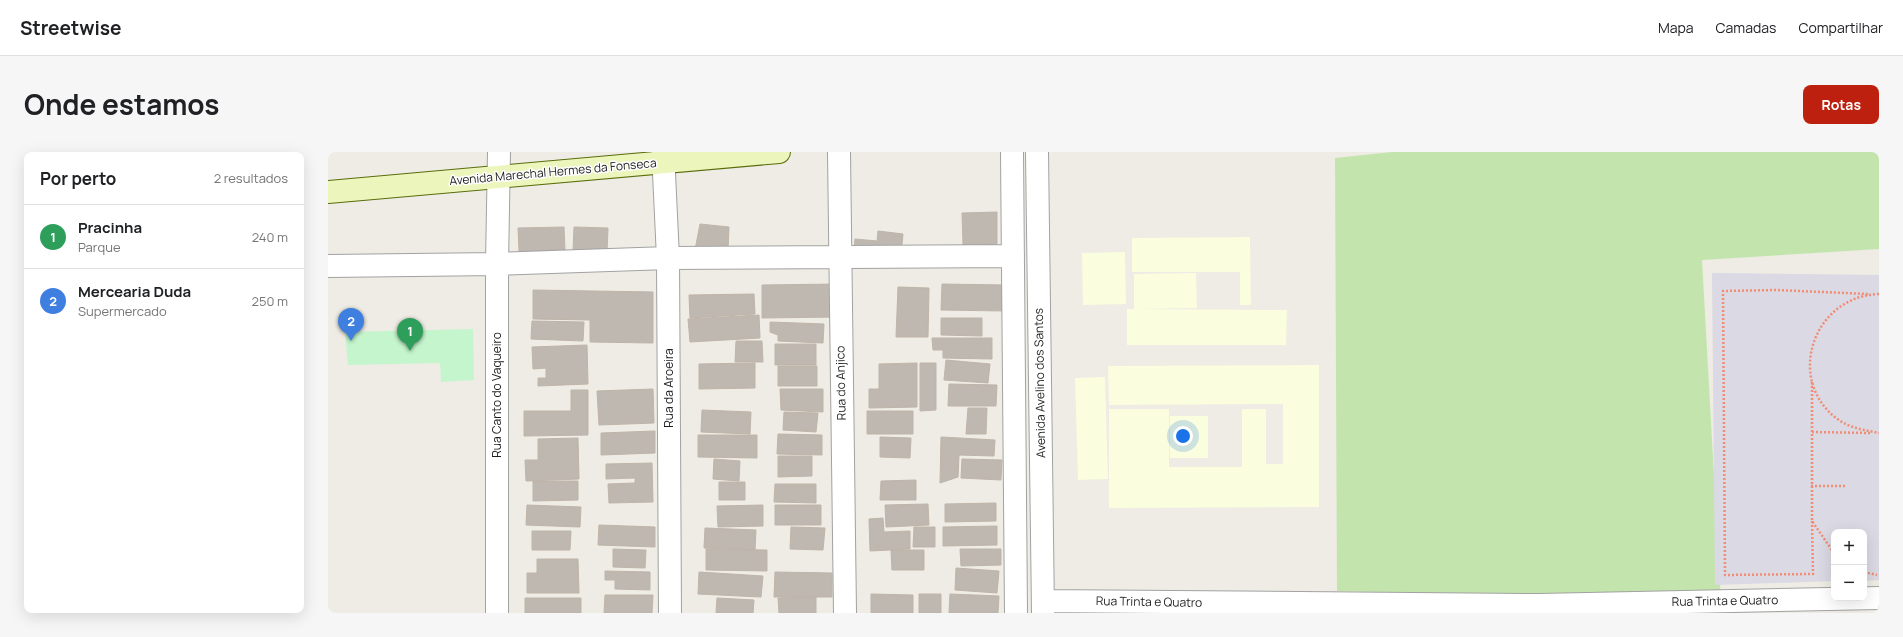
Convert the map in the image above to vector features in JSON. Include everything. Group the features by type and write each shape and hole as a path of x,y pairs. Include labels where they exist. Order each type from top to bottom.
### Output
{"main road":[{"name":"Avenida Marechal Hermes da Fonseca","path":"328,192 499,177 663,157 779,152"}],"street":[{"name":"Rua Canto do Vaqueiro","path":"497,613 497,264 499,152"},
{"name":"Rua do Anjico","path":"839,152 845,613"},
{"path":"1012,152 1016,613"},
{"name":"Avenida Avelino dos Santos","path":"1037,152 1043,607"},
{"name":"Rua da Aroeira","path":"663,157 668,258 670,613"},
{"path":"328,266 497,264 668,258 1013,256"},
{"name":"Rua Trinta e Quatro","path":"1043,607 1539,609 1879,598"}],"path":[{"path":"1868,294 1846,302 1828,316 1816,334 1811,356 1811,486 1814,574 1726,575 1723,291 1776,290 1879,294"},
{"path":"1812,379 1820,401 1836,418 1856,429 1879,433"},
{"path":"1812,432 1879,433"},
{"path":"1811,486 1846,486"},
{"path":"1812,521 1831,549"},
{"path":"1867,573 1879,575"}],"shaded area":[{"path":"1250,237 1251,305 1240,305 1240,272 1132,272 1132,238"},
{"path":"1125,252 1126,304 1083,305 1082,253"},
{"path":"1196,273 1197,308 1137,309 1287,310 1286,345 1127,345 1127,309 1134,309 1134,274"},
{"path":"1712,273 1879,275 1879,580 1867,581 1867,529 1831,529 1831,581 1715,585"},
{"path":"1319,365 1319,507 1109,508 1109,409 1169,409 1169,467 1242,467 1242,409 1266,409 1266,464 1283,464 1283,404 1109,405 1108,366"},
{"path":"1105,377 1108,479 1078,480 1075,378"},
{"path":"1170,416 1208,416 1208,458 1170,458"}],"green space":[{"path":"1392,152 1879,152 1879,249 1702,260 1721,601 1337,591 1335,158"},
{"path":"473,329 474,380 441,382 440,363 348,365 345,332"}],"building":[{"path":"997,212 997,244 963,245 962,213"},
{"path":"700,224 729,227 728,251 695,250"},
{"path":"564,227 565,250 519,251 518,228"},
{"path":"574,227 608,228 607,252 573,251"},
{"path":"878,231 903,234 901,255 854,249 855,239 877,241"},
{"path":"837,284 837,317 762,318 762,285"},
{"path":"942,284 1005,285 1005,311 941,310"},
{"path":"898,287 929,288 928,337 896,337"},
{"path":"533,290 653,292 653,343 590,342 590,320 533,319"},
{"path":"754,294 755,314 690,318 689,295"},
{"path":"759,315 760,338 690,342 688,319"},
{"path":"941,318 982,318 982,336 941,335"},
{"path":"532,321 584,322 583,341 531,339"},
{"path":"770,322 824,324 823,343 778,341 778,335 770,332"},
{"path":"932,338 992,338 992,359 943,358 943,350 933,350"},
{"path":"736,341 762,341 763,362 735,362"},
{"path":"775,344 816,344 816,365 775,365"},
{"path":"587,345 588,384 538,386 538,378 546,378 546,368 533,369 532,347"},
{"path":"946,360 990,364 988,383 944,380"},
{"path":"755,363 755,388 699,389 699,364"},
{"path":"917,363 917,407 869,408 869,389 879,389 879,364"},
{"path":"920,363 936,363 936,410 920,411"},
{"path":"778,366 817,366 817,386 778,386"},
{"path":"949,384 997,385 996,406 948,406"},
{"path":"653,389 654,423 599,425 597,391"},
{"path":"780,389 823,389 823,412 781,410"},
{"path":"571,390 588,390 588,435 524,436 524,411 571,411"},
{"path":"968,408 987,408 986,434 966,434"},
{"path":"702,410 751,412 750,434 701,432"},
{"path":"867,411 913,411 913,434 867,434"},
{"path":"784,412 818,413 816,432 783,430"},
{"path":"655,431 655,453 601,455 601,433"},
{"path":"778,434 822,435 822,455 777,454"},
{"path":"698,435 757,435 757,458 698,457"},
{"path":"880,437 911,438 910,458 880,457"},
{"path":"941,437 995,440 994,456 959,455 958,477 940,483"},
{"path":"578,438 579,479 526,481 525,460 538,460 538,439"},
{"path":"778,456 812,456 812,476 778,477"},
{"path":"714,459 740,461 739,481 713,479"},
{"path":"962,459 1002,460 1001,480 961,478"},
{"path":"652,463 653,502 609,503 608,484 635,483 635,478 606,479 606,464"},
{"path":"916,480 916,500 880,500 881,481"},
{"path":"533,481 578,481 578,500 533,501"},
{"path":"719,482 745,482 745,500 719,500"},
{"path":"775,484 816,484 816,503 774,502"},
{"path":"996,503 996,521 945,522 945,504"},
{"path":"928,504 929,525 886,527 885,505"},
{"path":"527,505 581,507 580,527 526,525"},
{"path":"763,505 763,526 718,527 717,506"},
{"path":"775,505 821,505 821,525 775,525"},
{"path":"883,518 884,532 910,531 910,549 870,551 869,519"},
{"path":"599,525 655,527 655,547 598,545"},
{"path":"997,526 997,545 943,546 943,527"},
{"path":"791,527 825,528 823,550 790,549"},
{"path":"914,527 935,527 935,547 913,547"},
{"path":"705,528 756,530 755,550 704,548"},
{"path":"532,531 571,531 570,550 532,550"},
{"path":"613,549 646,550 645,568 613,567"},
{"path":"706,549 767,550 767,571 706,570"},
{"path":"960,549 1001,549 1001,565 961,566"},
{"path":"891,550 924,550 924,570 892,570"},
{"path":"537,559 578,559 579,593 527,593 527,573 537,573"},
{"path":"956,568 999,571 997,593 955,590"},
{"path":"605,571 650,572 650,590 615,589 615,580 605,580"},
{"path":"699,572 763,576 761,597 698,594"},
{"path":"775,572 832,573 832,597 774,597"},
{"path":"871,594 913,595 913,613 871,613"},
{"path":"919,594 941,594 941,613 919,613"},
{"path":"950,594 999,596 998,613 949,613"},
{"path":"605,595 653,595 652,613 604,613"},
{"path":"816,597 816,613 779,613 778,598"},
{"path":"525,598 581,598 581,613 525,613"},
{"path":"717,598 754,600 753,613 716,613"}],"place":[{"name":"Mercearia Duda","path":"351,341"},
{"name":"Pracinha","path":"410,351"}]}
